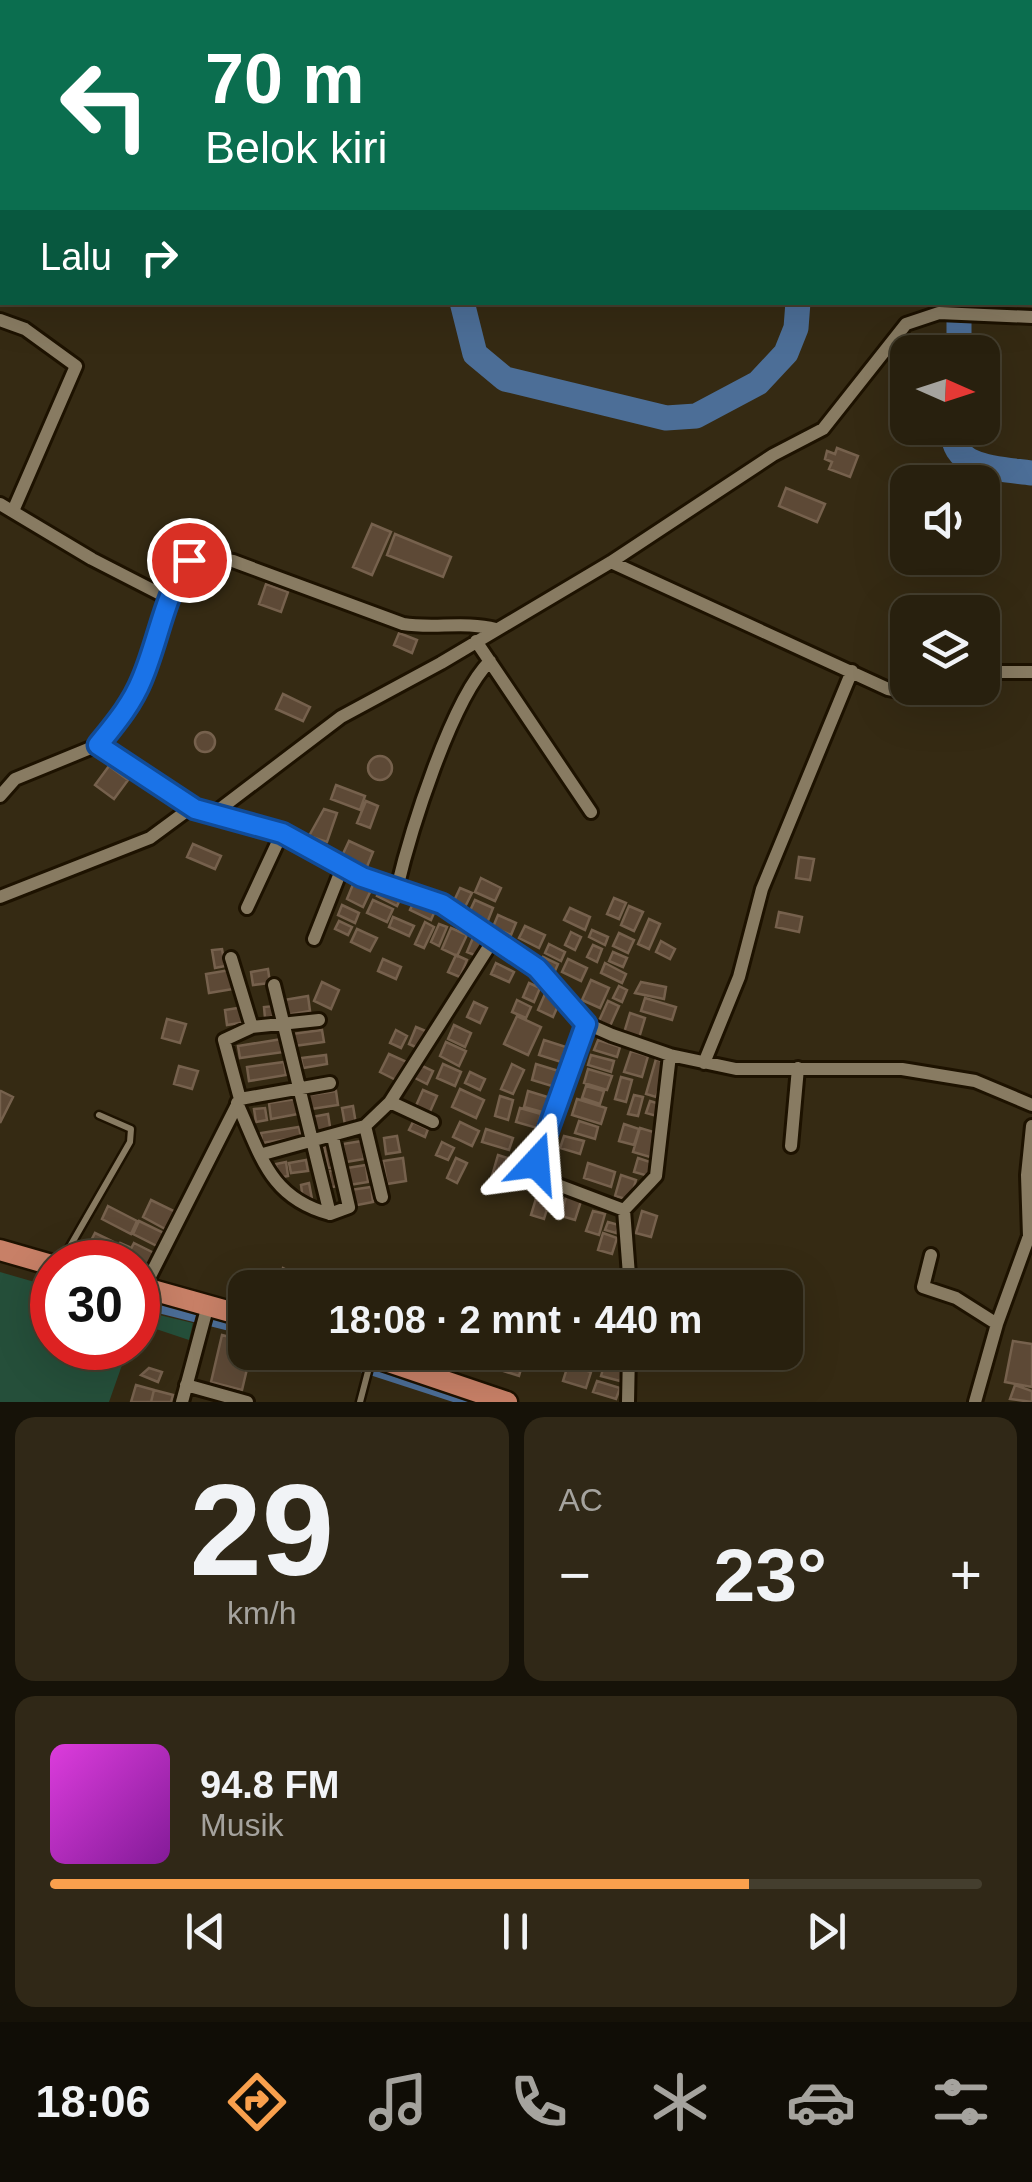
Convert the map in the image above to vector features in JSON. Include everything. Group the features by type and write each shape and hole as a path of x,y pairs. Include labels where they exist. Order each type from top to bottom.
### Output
{"main road":[{"path":"0,1250 30,1259"},
{"path":"160,1295 205,1315 228,1316"},
{"path":"395,1370 507,1402"}],"street":[{"path":"0,897 150,838 201,811 341,716 611,562 773,455 823,429 906,324 939,314 1032,317"},
{"path":"0,320 25,329 76,366 13,512"},
{"path":"0,504 92,560 168,598"},
{"path":"0,796 15,779 98,745 125,713 142,682 168,598 182,570 197,554 233,561 402,624 426,628 462,624 494,630"},
{"path":"611,562 890,687"},
{"path":"477,640 591,812"},
{"path":"398,888 417,816 440,757 470,690 490,661"},
{"path":"704,1064 738,977 762,890 852,671"},
{"path":"1000,672 1032,672"},
{"path":"98,745 201,811 282,833 342,868 442,904 537,968 586,1024 704,1064 736,1069 902,1070 975,1081 1032,1105"},
{"path":"247,908 282,833"},
{"path":"314,939 342,868"},
{"path":"263,1154 365,1126 390,1102 495,937"},
{"path":"231,958 252,1027"},
{"path":"274,986 330,1214"},
{"path":"320,1020 252,1027 224,1040 239,1101 272,1178 286,1196 330,1214 349,1207 333,1137"},
{"path":"586,1024 537,1167 550,1182 624,1210"},
{"path":"629,1270 624,1210 656,1176 670,1055"},
{"path":"791,1146 798,1068"},
{"path":"160,1251 239,1101 330,1083"},
{"path":"390,1102 433,1122"},
{"path":"365,1126 382,1196"},
{"path":"975,1402 997,1324 1030,1236 1027,1175 1032,1126"},
{"path":"931,1255 924,1288 956,1298 997,1324"},
{"path":"182,1402 205,1315"},
{"path":"628,1402 629,1370"},
{"path":"186,1386 247,1402"}],"lane":[{"path":"74,1240 130,1142 131,1129 98,1115"},
{"path":"360,1402 366,1370"}],"green space":[{"path":"0,1272 30,1281 30,1370 120,1370 109,1402 0,1402"},
{"path":"160,1315 193,1323 189,1340 160,1330"}],"water":[{"path":"160,1303 228,1320 228,1331 160,1314"},
{"path":"354,1370 388,1370 487,1402 453,1402"}],"building":[{"path":"837,448 858,456 850,477 829,469 832,462 825,459 827,451 835,454"},
{"path":"786,488 825,504 817,522 779,506"},
{"path":"372,524 391,532 372,575 353,567"},
{"path":"395,534 451,557 443,577 387,555"},
{"path":"266,584 288,592 281,612 259,604"},
{"path":"399,633 417,640 412,653 394,645"},
{"path":"283,694 310,707 303,721 276,709"},
{"path":"201,732 209,732 215,742 209,752 201,752 195,746 195,738"},
{"path":"380,756 389,759 389,777 380,780 371,777 368,768 371,759"},
{"path":"109,766 128,780 114,799 95,785"},
{"path":"336,785 365,796 360,810 331,799"},
{"path":"366,801 378,806 370,828 357,823"},
{"path":"324,809 337,813 327,842 309,836"},
{"path":"349,841 373,852 366,869 341,858"},
{"path":"193,844 221,856 215,869 187,857"},
{"path":"799,857 814,859 810,880 796,878"},
{"path":"481,878 501,888 495,901 475,892"},
{"path":"354,882 371,890 363,907 347,899"},
{"path":"382,886 402,895 397,906 377,896"},
{"path":"460,888 472,893 464,909 453,903"},
{"path":"416,897 437,906 431,920 410,910"},
{"path":"614,898 626,903 619,919 607,914"},
{"path":"373,900 393,909 387,922 367,913"},
{"path":"475,900 493,908 487,923 468,915"},
{"path":"342,905 359,913 355,923 338,915"},
{"path":"629,906 643,912 634,931 621,925"},
{"path":"570,908 590,917 585,930 564,920"},
{"path":"779,912 802,917 799,932 776,927"},
{"path":"498,915 516,923 511,935 493,927"},
{"path":"393,917 414,926 409,936 389,927"},
{"path":"649,919 660,924 649,949 638,944"},
{"path":"339,921 352,927 348,935 335,929"},
{"path":"425,922 434,927 424,948 415,944"},
{"path":"439,924 447,927 439,946 431,942"},
{"path":"525,926 545,935 539,948 519,938"},
{"path":"451,928 467,935 457,956 442,949"},
{"path":"357,929 377,938 370,951 351,942"},
{"path":"592,930 608,937 605,945 589,937"},
{"path":"571,932 581,937 575,950 565,945"},
{"path":"475,933 487,939 479,957 467,952"},
{"path":"619,933 634,940 628,953 613,946"},
{"path":"661,941 675,949 670,959 656,952"},
{"path":"549,944 565,952 561,961 545,953"},
{"path":"593,945 602,949 597,962 587,957"},
{"path":"222,949 225,966 215,968 212,950"},
{"path":"613,952 627,958 623,967 609,961"},
{"path":"456,955 467,960 460,977 448,972"},
{"path":"543,957 558,964 554,973 540,966"},
{"path":"383,959 401,967 396,979 378,971"},
{"path":"568,959 587,968 581,981 562,972"},
{"path":"496,963 514,972 509,982 491,974"},
{"path":"605,963 626,974 622,983 601,973"},
{"path":"268,969 270,983 253,985 251,972"},
{"path":"230,970 233,989 209,993 206,974"},
{"path":"591,980 609,988 600,1008 582,1000"},
{"path":"322,982 339,990 331,1009 314,1001"},
{"path":"641,982 666,987 664,999 635,993"},
{"path":"529,983 540,988 534,1002 523,997"},
{"path":"619,986 627,990 622,1002 613,998"},
{"path":"545,994 560,1001 553,1017 538,1010"},
{"path":"308,996 310,1011 286,1015 284,1000"},
{"path":"645,998 676,1007 672,1020 641,1011"},
{"path":"517,1000 531,1007 526,1018 512,1012"},
{"path":"608,1001 619,1006 610,1026 599,1021"},
{"path":"474,1002 487,1008 480,1023 467,1017"},
{"path":"274,1006 276,1016 265,1018 264,1007"},
{"path":"244,1007 246,1022 227,1025 225,1010"},
{"path":"630,1013 645,1018 639,1038 624,1033"},
{"path":"517,1016 541,1027 528,1055 504,1044"},
{"path":"167,1019 186,1024 180,1043 162,1038"},
{"path":"454,1025 471,1033 465,1047 448,1039"},
{"path":"416,1027 428,1032 420,1049 409,1044"},
{"path":"322,1030 324,1042 294,1046 292,1034"},
{"path":"396,1030 407,1036 401,1048 390,1043"},
{"path":"282,1039 284,1052 240,1058 238,1046"},
{"path":"544,1040 566,1047 561,1062 539,1055"},
{"path":"598,1040 620,1047 617,1057 594,1050"},
{"path":"446,1042 466,1051 459,1066 440,1056"},
{"path":"631,1051 648,1056 642,1077 624,1072"},
{"path":"389,1054 407,1062 398,1081 380,1072"},
{"path":"326,1055 327,1064 303,1068 301,1058"},
{"path":"591,1055 614,1061 611,1072 588,1065"},
{"path":"656,1059 667,1063 656,1097 646,1094"},
{"path":"284,1062 286,1075 249,1081 247,1067"},
{"path":"416,1063 433,1071 427,1084 411,1076"},
{"path":"443,1064 461,1072 455,1086 437,1078"},
{"path":"512,1064 524,1070 513,1094 501,1089"},
{"path":"536,1064 559,1071 555,1087 532,1080"},
{"path":"179,1066 198,1071 192,1089 174,1084"},
{"path":"588,1069 612,1076 607,1090 584,1083"},
{"path":"470,1072 485,1079 480,1090 465,1083"},
{"path":"621,1077 632,1080 626,1102 615,1099"},
{"path":"586,1086 604,1091 600,1104 582,1098"},
{"path":"460,1089 484,1100 476,1118 452,1107"},
{"path":"423,1090 437,1096 428,1116 414,1110"},
{"path":"336,1091 338,1105 311,1109 309,1095"},
{"path":"528,1091 551,1098 546,1113 524,1107"},
{"path":"0,1092 13,1097 0,1123"},
{"path":"634,1095 643,1097 638,1116 628,1114"},
{"path":"500,1096 513,1100 508,1120 495,1116"},
{"path":"296,1099 298,1114 271,1119 269,1103"},
{"path":"577,1099 606,1108 601,1124 572,1115"},
{"path":"650,1101 663,1105 660,1117 646,1113"},
{"path":"353,1106 356,1124 345,1125 342,1108"},
{"path":"265,1108 267,1120 256,1122 254,1109"},
{"path":"520,1108 541,1114 537,1128 516,1122"},
{"path":"328,1114 331,1133 315,1135 312,1117"},
{"path":"579,1121 598,1127 595,1139 575,1133"},
{"path":"413,1122 428,1129 425,1137 409,1130"},
{"path":"460,1122 479,1131 472,1146 453,1137"},
{"path":"624,1124 639,1129 634,1145 619,1141"},
{"path":"299,1127 301,1137 262,1143 261,1133"},
{"path":"640,1128 657,1133 650,1157 633,1152"},
{"path":"486,1129 513,1138 509,1150 482,1142"},
{"path":"397,1136 400,1152 386,1154 384,1138"},
{"path":"564,1136 584,1141 580,1154 560,1148"},
{"path":"362,1141 364,1159 346,1162 343,1144"},
{"path":"442,1142 454,1148 448,1160 436,1155"},
{"path":"333,1145 336,1167 328,1168 324,1146"},
{"path":"498,1155 520,1162 514,1182 492,1176"},
{"path":"403,1158 406,1181 387,1184 383,1161"},
{"path":"456,1158 467,1163 457,1183 447,1178"},
{"path":"638,1158 656,1164 652,1177 634,1172"},
{"path":"306,1160 308,1171 291,1173 289,1163"},
{"path":"286,1162 288,1176 278,1178 276,1164"},
{"path":"588,1163 615,1172 611,1187 584,1178"},
{"path":"366,1165 368,1182 349,1185 347,1168"},
{"path":"337,1170 340,1186 331,1187 329,1171"},
{"path":"621,1175 636,1180 630,1200 615,1196"},
{"path":"309,1183 312,1199 303,1200 301,1185"},
{"path":"371,1187 373,1202 352,1206 350,1190"},
{"path":"538,1192 551,1196 544,1219 531,1215"},
{"path":"567,1193 582,1198 575,1220 561,1216"},
{"path":"151,1200 178,1213 169,1231 143,1217"},
{"path":"108,1206 137,1221 131,1234 102,1219"},
{"path":"593,1211 605,1214 599,1235 586,1231"},
{"path":"642,1211 657,1216 651,1237 636,1233"},
{"path":"139,1221 168,1235 161,1248 160,1240 145,1240 133,1234"},
{"path":"608,1222 619,1225 616,1233 605,1230"},
{"path":"95,1233 110,1240 91,1240"},
{"path":"603,1233 617,1238 612,1254 598,1250"},
{"path":"222,1335 228,1337 228,1370 247,1370 242,1390 211,1382"},
{"path":"1013,1341 1032,1344 1032,1387 1005,1382"},
{"path":"147,1370 162,1372 158,1382 141,1375"},
{"path":"566,1370 591,1372 586,1388 563,1381"},
{"path":"603,1370 623,1370 620,1381 601,1376"},
{"path":"597,1381 620,1388 616,1399 593,1392"},
{"path":"136,1385 154,1390 151,1402 131,1402"},
{"path":"1015,1385 1032,1391 1032,1402 1010,1399"},
{"path":"154,1390 173,1395 171,1402 151,1402"}],"waterway":[{"path":"463,305 475,354 505,379 666,418 696,416 758,383 786,353 796,328 798,305"},
{"path":"959,305 959,335"},
{"path":"956,445 968,460 980,465 1032,473"}],"route":[{"path":"189,560 168,598 142,682 125,713 98,745 195,809 282,833 362,877 442,904 537,968 586,1024 536,1163"}]}
